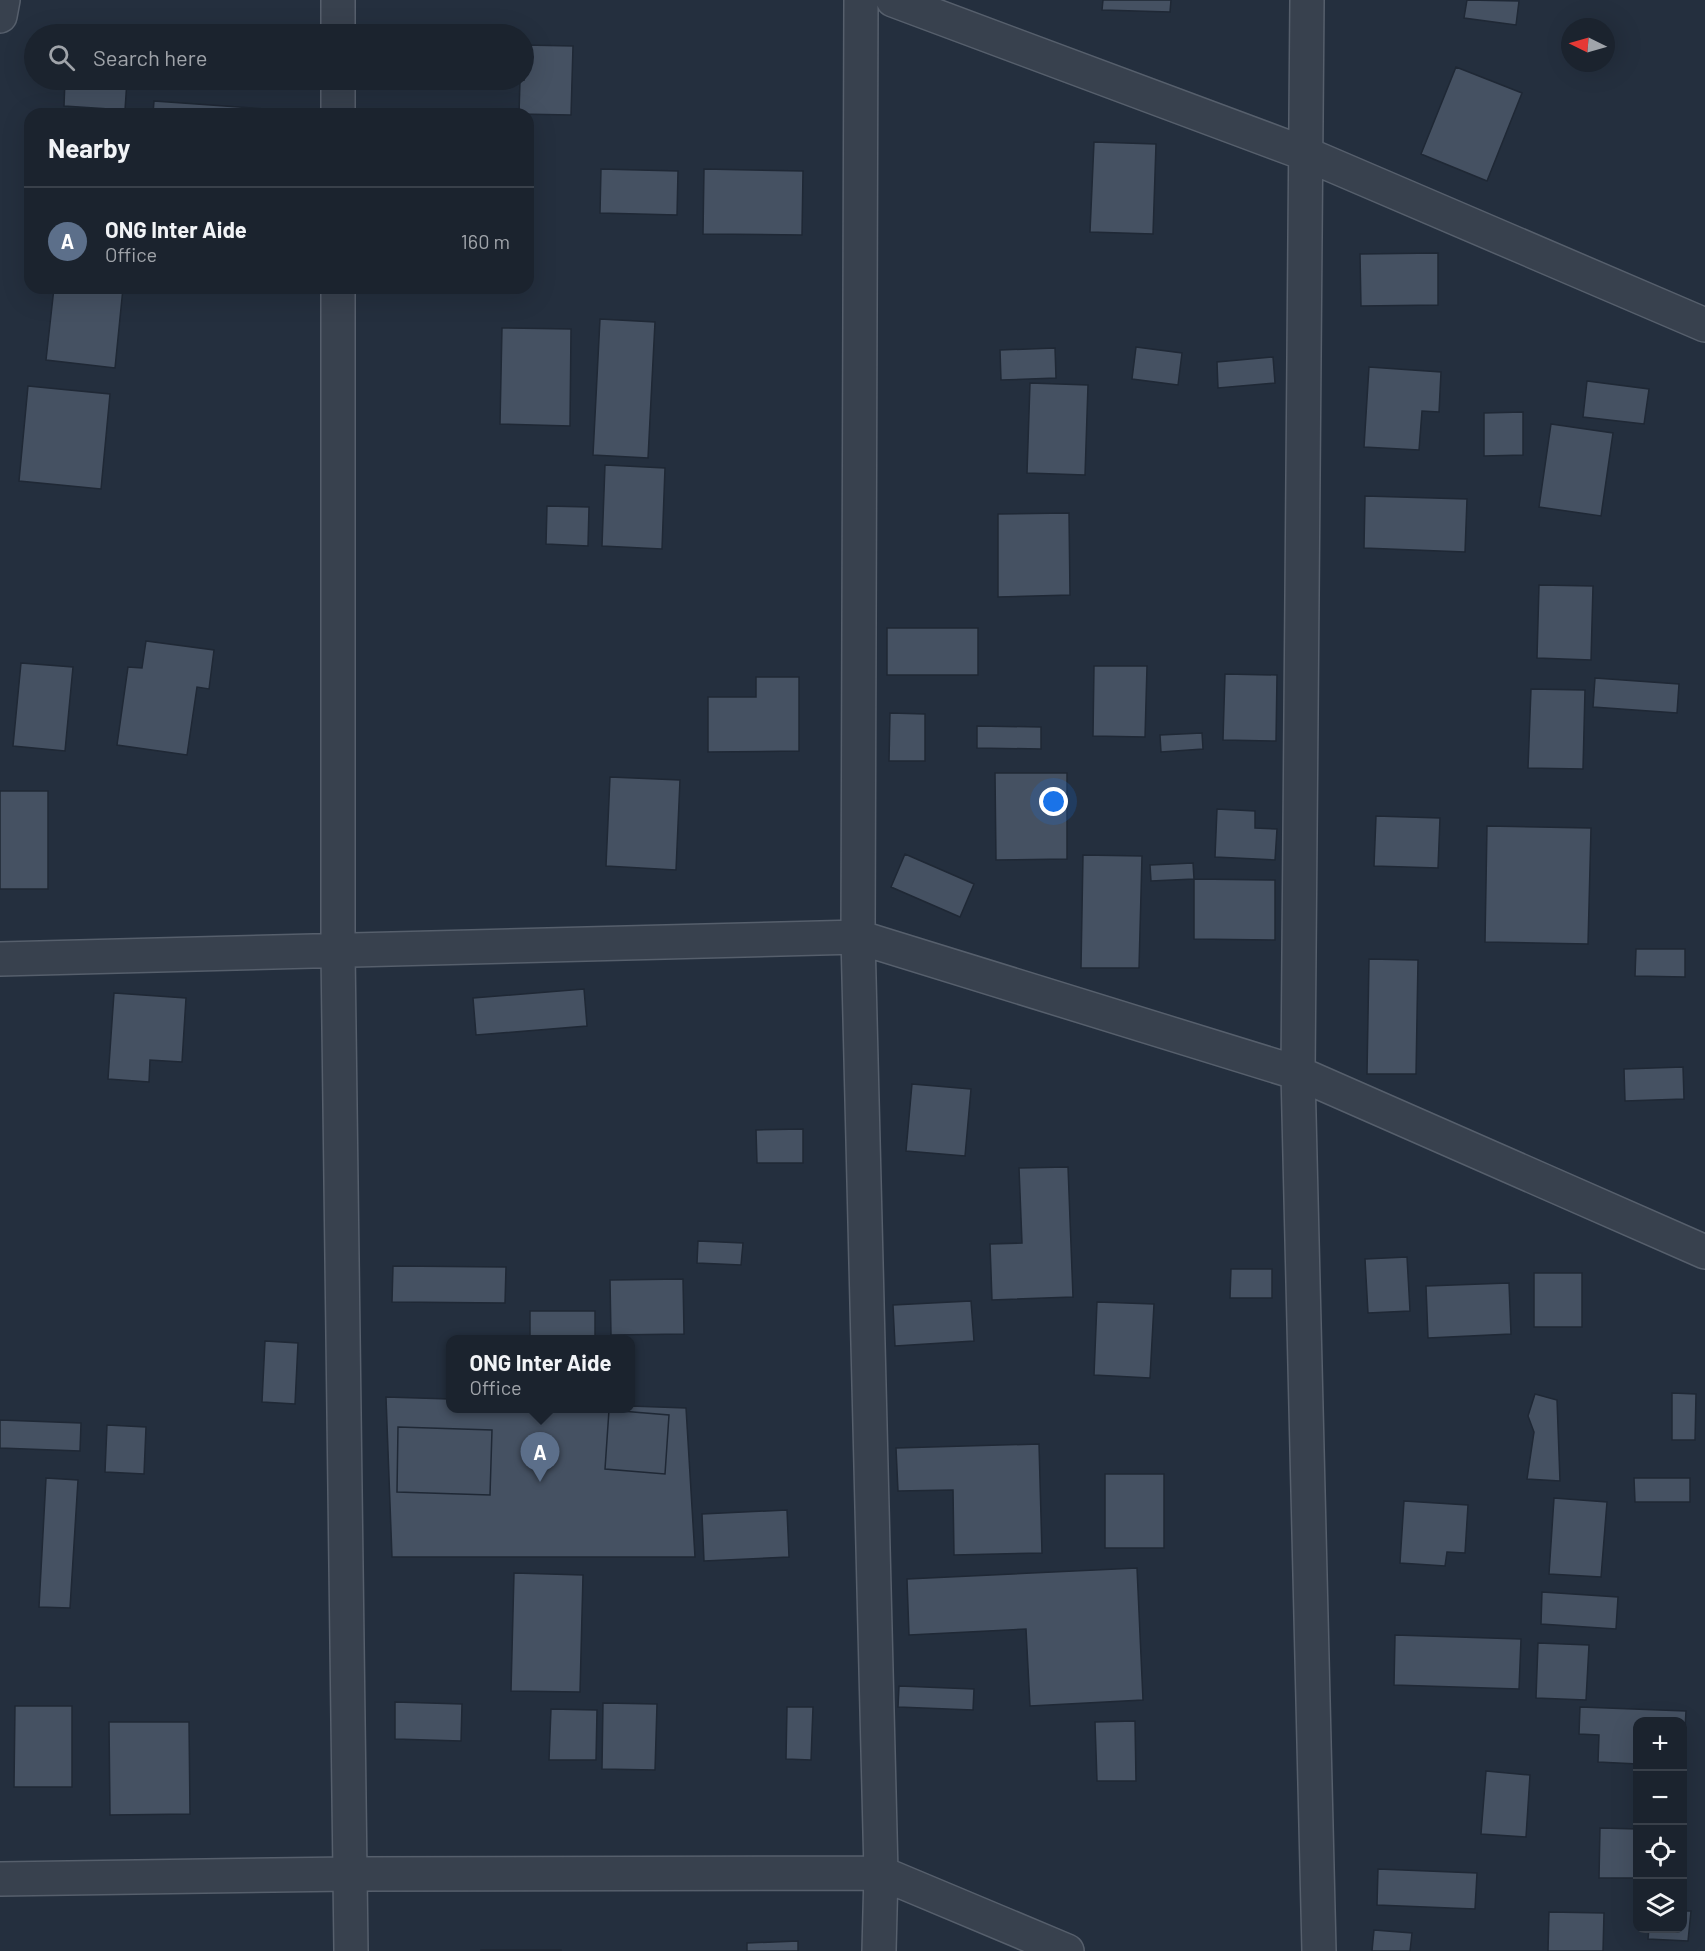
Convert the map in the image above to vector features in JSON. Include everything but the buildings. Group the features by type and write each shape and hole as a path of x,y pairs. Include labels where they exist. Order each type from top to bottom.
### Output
{"street":[{"path":"0,16 3,0"},
{"path":"338,0 338,24"},
{"path":"861,0 858,937 881,1874 879,1951"},
{"path":"892,0 1306,154 1705,325"},
{"path":"1307,0 1298,1074 1319,1951"},
{"path":"338,90 338,108"},
{"path":"338,294 338,951 351,1951"},
{"path":"0,959 858,937 1298,1074 1705,1252"},
{"path":"0,1879 349,1874 881,1874 1067,1951"}],"place":[{"name":"ONG Inter Aide","path":"540,1482"}]}
